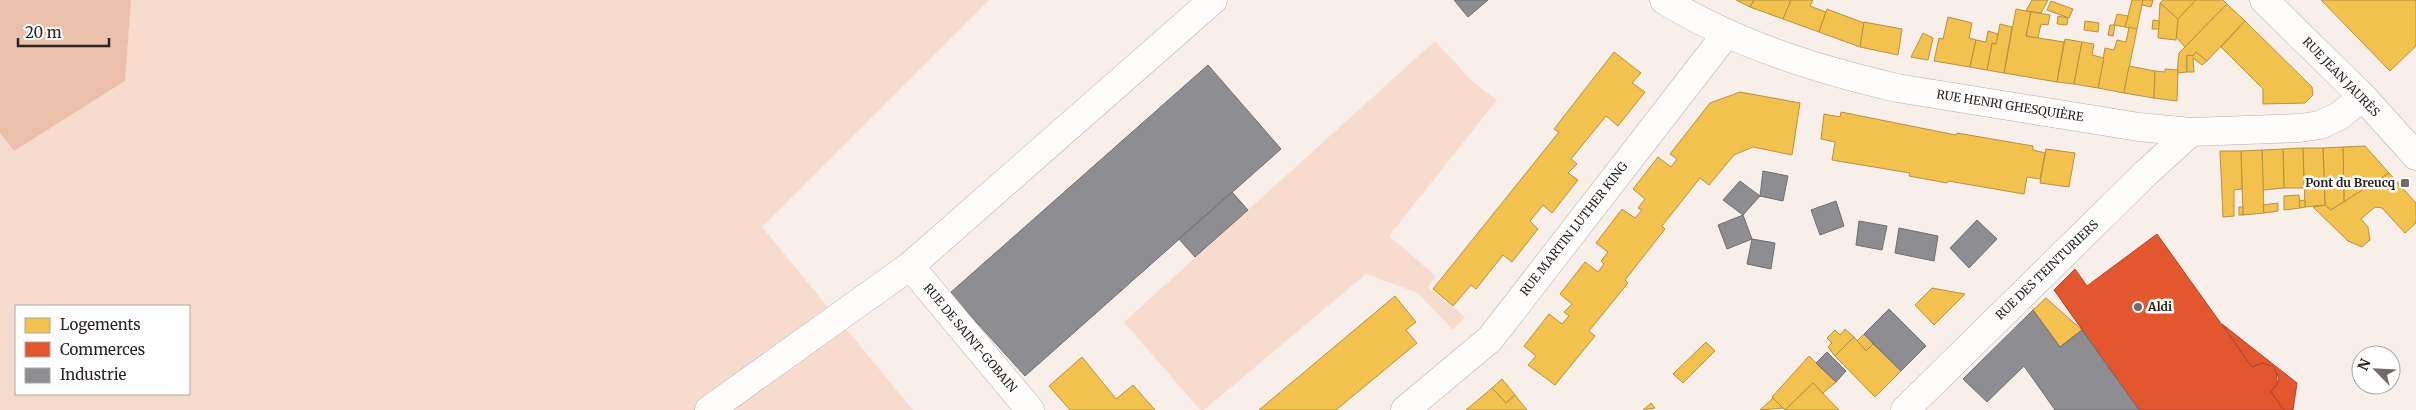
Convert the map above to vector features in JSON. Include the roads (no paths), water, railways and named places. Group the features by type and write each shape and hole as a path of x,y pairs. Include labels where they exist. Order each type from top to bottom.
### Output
{"street":[{"path":"709,410 910,266 1213,0"},
{"name":"RUE HENRI GHESQUIÈRE","path":"1664,0 1726,33 1801,62 1896,88 2139,127 2191,132 2300,128 2320,125 2339,116 2363,97"},
{"name":"RUE JEAN JAURÈS","path":"2264,0 2363,97 2416,156"},
{"name":"RUE MARTIN LUTHER KING","path":"1406,410 1490,339 1726,33"},
{"name":"RUE DES TEINTURIERS","path":"1905,410 2146,173 2191,132"},
{"name":"RUE DE SAINT-GOBAIN","path":"910,266 1030,410"}],"place":[{"name":"Pont du Breucq","path":"2405,183"},
{"name":"Aldi","path":"2138,307"}]}
